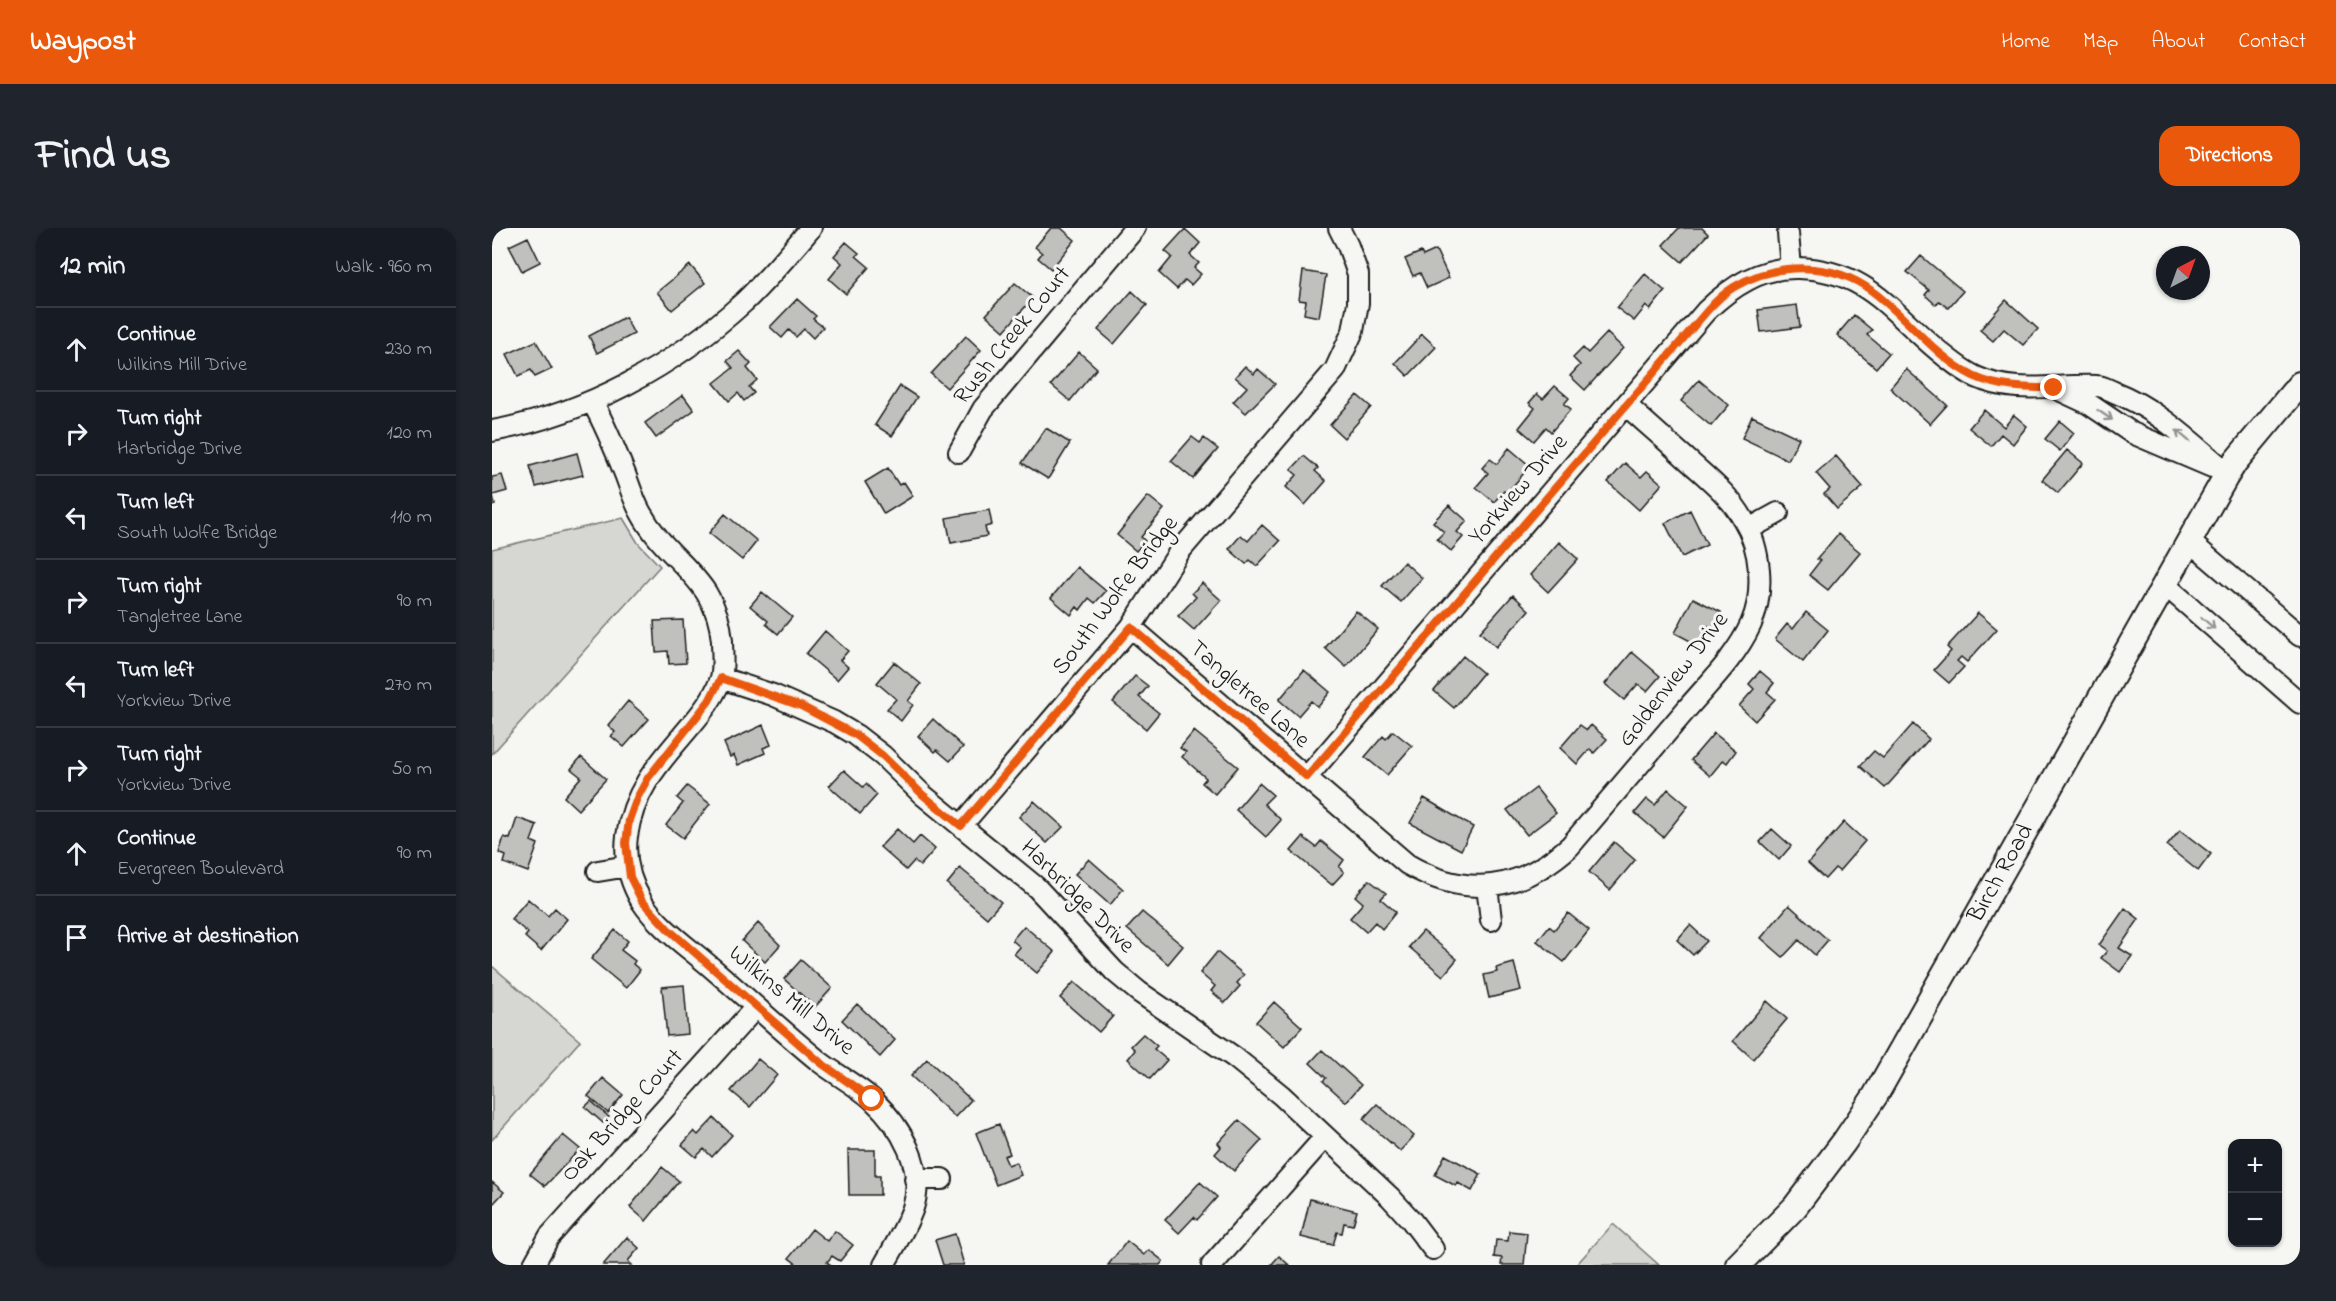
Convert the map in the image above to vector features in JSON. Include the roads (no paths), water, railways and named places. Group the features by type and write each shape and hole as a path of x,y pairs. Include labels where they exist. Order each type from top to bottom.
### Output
{"main road":[{"name":"Birch Road","path":"1738,1265 1795,1207 1875,1096 2232,468 2300,384"}],"street":[{"path":"492,431 512,428 592,401 634,381 707,333 771,275 811,228"},
{"name":"Rush Creek Court","path":"959,452 983,409 1135,228"},
{"name":"South Wolfe Bridge","path":"961,826 1131,627 1180,551 1335,370 1353,331 1358,303 1358,274 1339,228"},
{"path":"1788,233 1791,268"},
{"name":"Yorkview Drive","path":"1307,777 1707,311 1724,294 1750,278 1778,269 1791,268 1824,270 1848,277 1871,290 1965,372 1993,384 2015,387 2099,386 2146,407 2232,468"},
{"path":"2054,388 2089,404 2132,433 2232,468"},
{"name":"Wilkins Mill Drive","path":"592,401 606,427 640,512 655,535 694,574 711,602 722,637 721,678 709,701 648,778 637,798 629,820 626,843 630,877 642,901 653,916 821,1063 872,1099 906,1142 913,1161 915,1179 913,1207 884,1265"},
{"name":"Goldenview Drive","path":"1621,786 1741,642 1751,623 1759,589 1759,567 1749,529 1732,502 1719,487 1626,405"},
{"path":"2132,433 2146,407"},
{"path":"1749,529 1778,513"},
{"path":"2189,541 2300,636"},
{"path":"2164,584 2300,703"},
{"name":"Tangletree Lane","path":"1131,627 1407,864 1431,877 1454,884 1487,886 1505,884 1534,874 1570,846 1621,786"},
{"name":"Harbridge Drive","path":"721,678 801,706 856,735 883,756 923,795 1036,887 1115,972 1234,1057 1281,1095 1390,1197 1433,1249"},
{"path":"598,872 628,866"},
{"path":"1487,886 1491,920"},
{"name":"Oak Bridge Court","path":"534,1264 549,1237 756,1007"},
{"path":"1212,1265 1325,1137"},
{"path":"915,1179 942,1179"}]}
